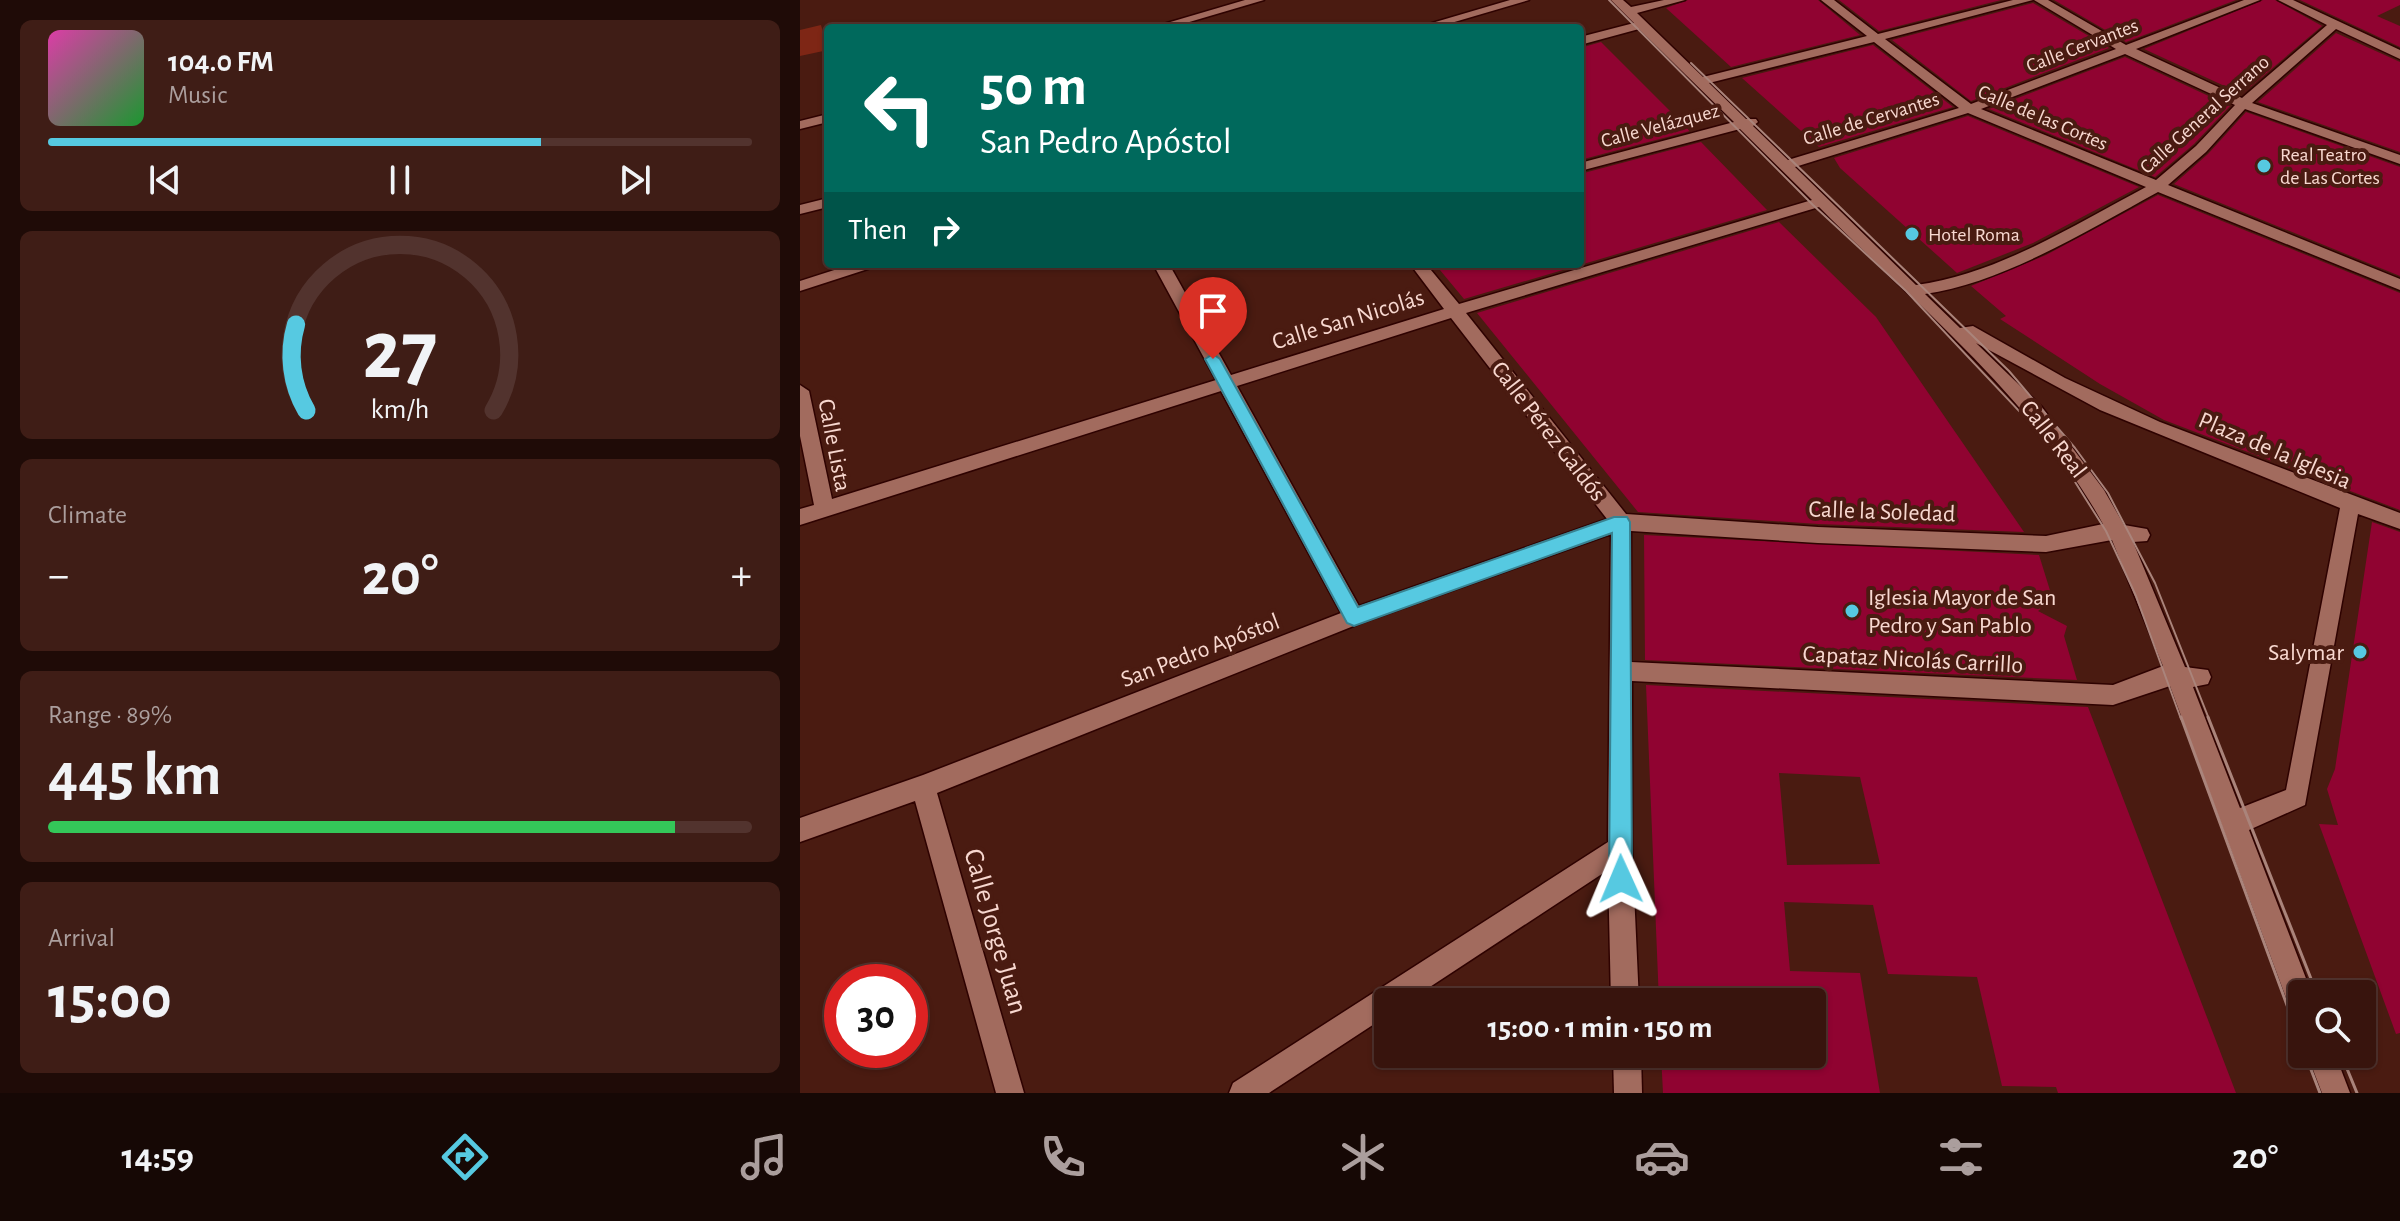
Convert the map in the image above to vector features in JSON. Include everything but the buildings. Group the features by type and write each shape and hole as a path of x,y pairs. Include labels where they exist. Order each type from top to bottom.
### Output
{"street":[{"path":"1177,24 1219,16 1258,0"},
{"path":"1436,24 1523,0"},
{"name":"Calle Real","path":"1617,0 1747,122 1785,165 1944,318 2035,411 2097,495 2189,676 2233,821 2293,980"},
{"path":"1629,11 1679,0"},
{"name":"Calle de las Cortes","path":"1827,0 1969,109 2400,285"},
{"path":"1702,81 2027,0"},
{"path":"2040,0 2127,50 2243,104 2400,160"},
{"name":"Calle Cervantes","path":"1969,109 2254,0"},
{"path":"2284,0 2400,55"},
{"path":"1584,40 1643,24"},
{"name":"Calle General Serrano","path":"1914,290 1952,285 2050,244 2158,186 2201,149 2243,104 2335,24"},
{"name":"Calle de Cervantes","path":"1785,165 1969,109"},
{"path":"800,125 824,119"},
{"name":"Calle Velázquez","path":"1584,166 1747,122"},
{"name":"Calle San Nicolás","path":"800,517 1455,311 1822,202"},
{"path":"800,210 824,203"},
{"path":"800,286 856,268"},
{"path":"1163,268 1354,617"},
{"name":"Calle Pérez Galdós","path":"1421,268 1621,522 1620,848 1625,988"},
{"name":"Plaza de la Iglesia","path":"1944,318 2014,360 2155,428 2350,504 2297,797 2247,819 2233,821"},
{"name":"Calle Lista","path":"800,391 824,509"},
{"path":"2350,504 2400,521"},
{"name":"Calle la Soledad","path":"1621,522 1818,535 2046,544 2106,531 2140,535"},
{"name":"San Pedro Apóstol","path":"800,830 923,787 1354,617 1621,522"},
{"name":"Capataz Nicolás Carrillo","path":"1620,671 2113,695 2164,676 2189,676"},
{"name":"Calle Jorge Juan","path":"923,787 1010,1093"},
{"path":"1243,1093 1620,848"},
{"path":"1627,1068 1628,1093"},
{"path":"2326,1068 2336,1093"}],"shaded area":[{"path":"821,25 824,51 800,56 800,30"}],"tram line":[{"path":"1609,0 1813,205 1906,291 2053,447 2106,531 2136,596 2181,719"},
{"path":"1691,63 2009,371 2075,448 2108,493 2155,583 2209,719"},
{"path":"2181,717 2288,1008"},
{"path":"2208,717 2311,980"},
{"path":"2310,1068 2320,1093"},
{"path":"2347,1068 2357,1093"}],"place":[{"name":"Real Teatro de Las Cortes","path":"2264,166"},
{"name":"Hotel Roma","path":"1912,234"},
{"name":"Iglesia Mayor de San Pedro y San Pablo","path":"1852,611"},
{"name":"Salymar","path":"2360,652"}],"route":[{"path":"1213,359 1354,617 1621,522 1621,879"}]}
